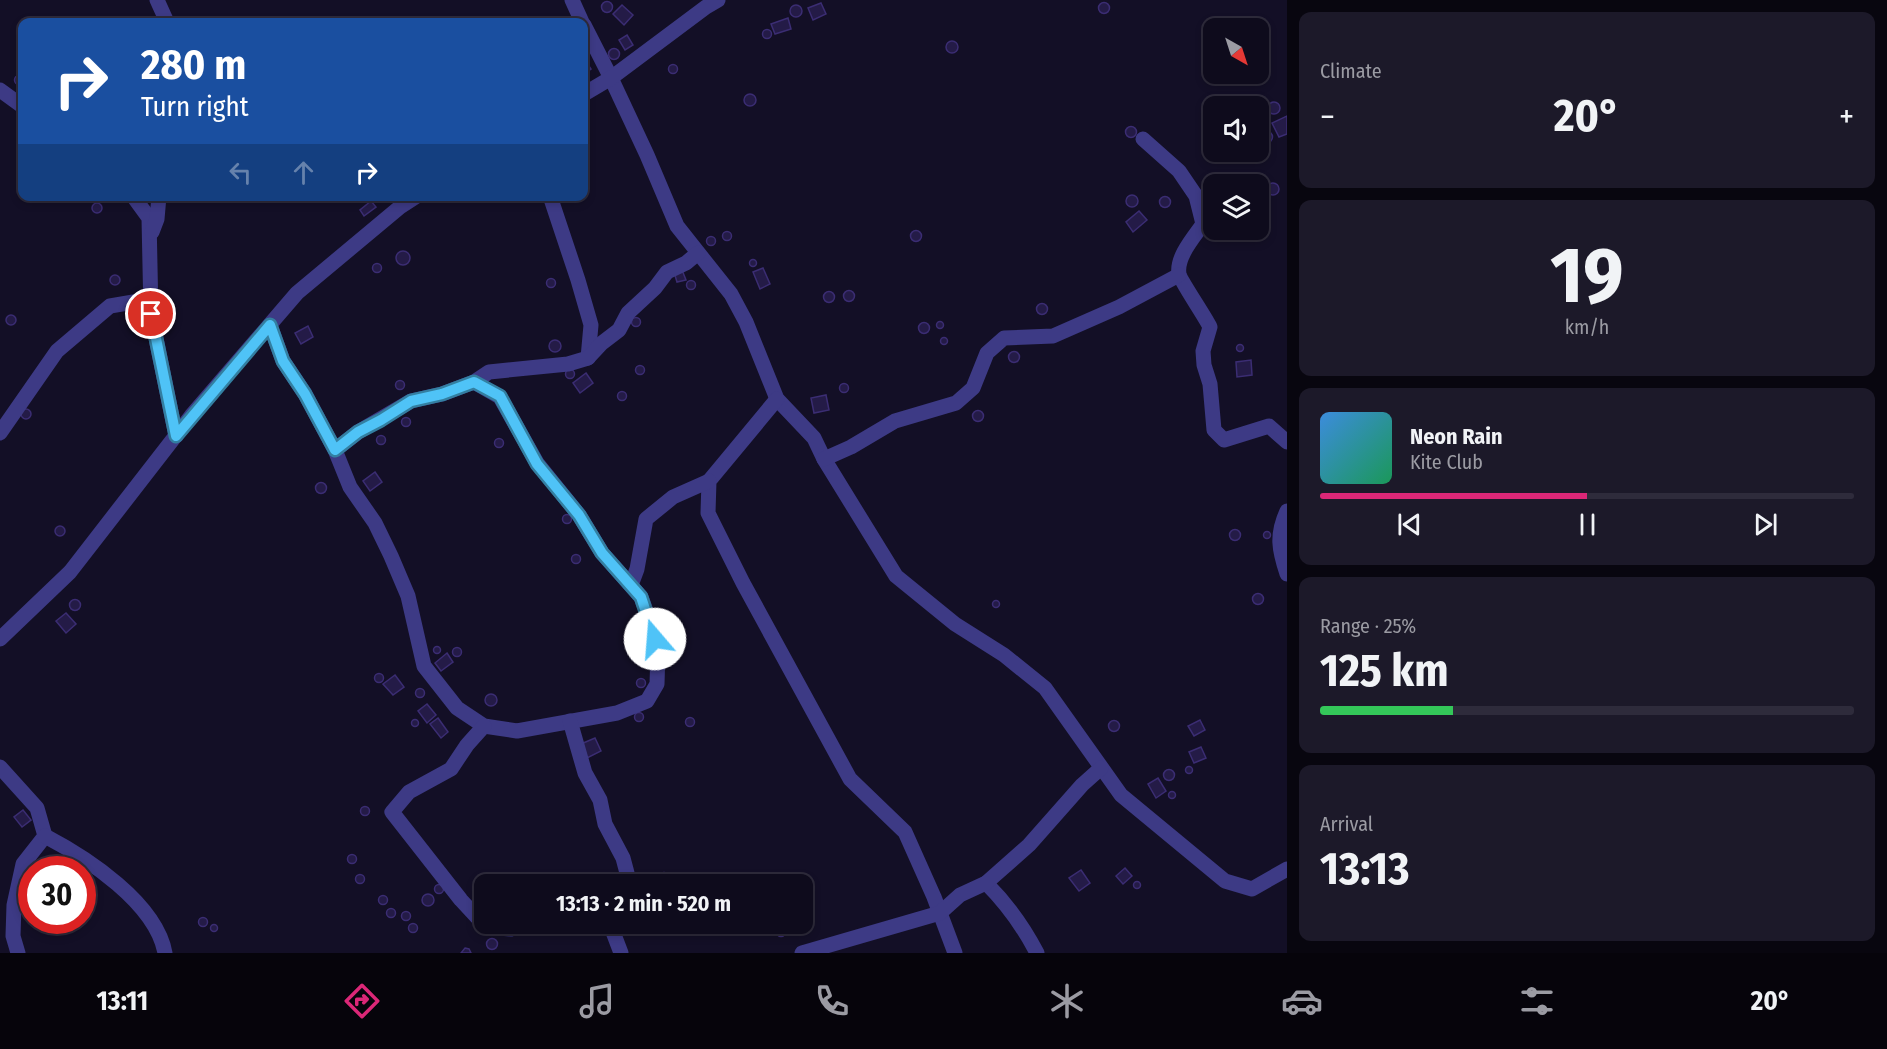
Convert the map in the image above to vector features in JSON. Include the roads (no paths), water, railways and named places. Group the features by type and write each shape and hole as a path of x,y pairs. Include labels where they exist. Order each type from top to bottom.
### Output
{"street":[{"path":"156,0 165,18"},
{"path":"572,0 580,18"},
{"path":"588,92 611,78 718,0"},
{"path":"588,34 647,154 677,226 731,294 746,322 777,399 814,438 824,459 896,576 955,624 1004,655 1045,688 1121,795 1225,881 1251,889 1287,869"},
{"path":"0,90 18,103"},
{"path":"1143,139 1179,171 1196,196 1203,224 1188,246 1180,264 1179,276 1210,327 1203,351 1204,366 1210,384 1214,430 1224,440 1269,426 1287,442"},
{"path":"137,201 149,218 151,314 176,436"},
{"path":"149,240 157,219 159,201"},
{"path":"0,639 70,572 176,436 297,293 409,201"},
{"path":"552,201 591,325 588,358"},
{"path":"335,450 358,432 411,401 442,394 474,382 489,372 568,364 588,358 619,330 628,313 656,288 667,272 686,263 698,253"},
{"path":"824,459 851,447 896,421 956,403 973,388 987,353 1004,338 1053,336 1119,307 1179,276"},
{"path":"0,433 57,351 110,306 151,299"},
{"path":"270,325 283,361 305,394 335,450 350,487 379,531 408,596 424,666 457,708 484,726 516,731 617,712 647,701 657,684 658,651 641,597 602,553 579,515 537,464 500,396 474,382"},
{"path":"631,585 637,569 646,519 674,497 709,481 777,399"},
{"path":"709,481 708,513 743,583 850,779 905,832 955,953"},
{"path":"1287,511 1282,522 1279,551 1287,574"},
{"path":"570,721 585,773 600,800 605,824 623,858 626,874"},
{"path":"474,914 392,812 409,792 451,769 467,745 484,726"},
{"path":"0,767 37,808 45,836 77,853 132,898 148,915 163,943 165,953"},
{"path":"802,953 940,913 960,895 986,883 1029,845 1082,785 1101,768"},
{"path":"18,953 12,936 14,905 23,864 45,836"},
{"path":"986,883 1003,900 1026,931 1037,953"},
{"path":"614,934 621,953"}]}
